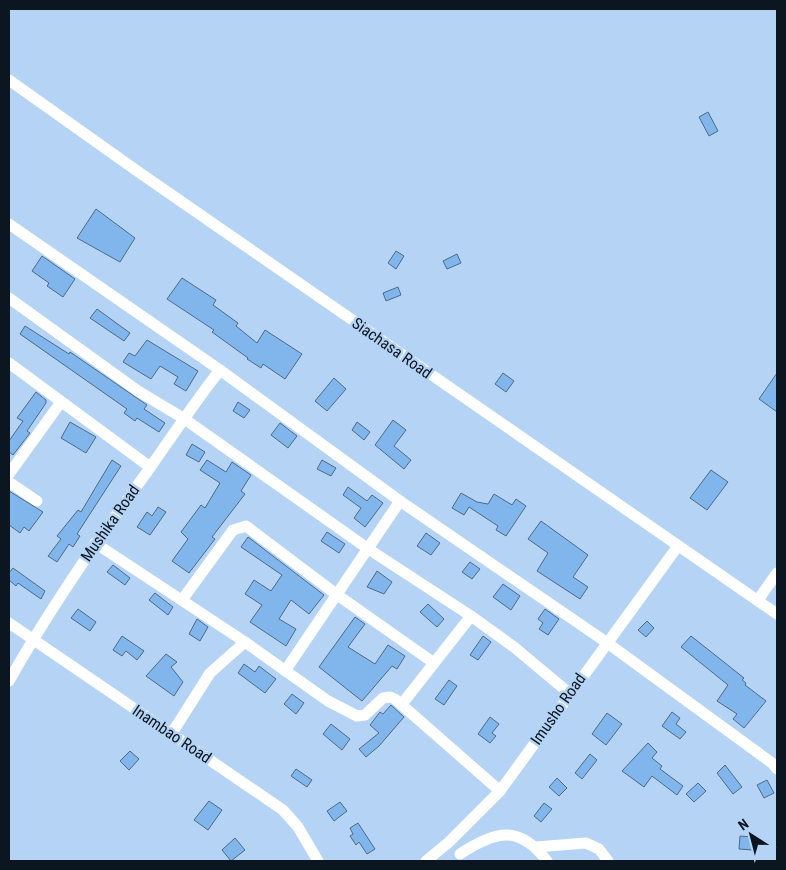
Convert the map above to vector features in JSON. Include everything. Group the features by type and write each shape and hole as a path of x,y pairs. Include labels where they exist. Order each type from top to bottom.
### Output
{"street":[{"name":"Siachasa Road","path":"9,80 140,174 777,614"},
{"path":"9,224 220,370 400,501 606,642 772,762 777,769"},
{"path":"9,298 138,391 183,418 367,548 472,616 514,647 569,693"},
{"path":"9,363 150,467"},
{"name":"Mushika Road","path":"9,681 32,639 95,543 183,418 220,370"},
{"path":"9,474 61,402"},
{"path":"9,482 37,501"},
{"path":"285,671 400,501"},
{"path":"182,600 233,530 240,526 246,526 336,594 434,663"},
{"path":"95,543 245,642 328,701 357,716 365,715 383,698 390,696 402,704 500,791"},
{"name":"Imusho Road","path":"426,861 449,842 500,791 606,642 678,546"},
{"path":"758,600 777,573"},
{"path":"402,704 472,616"},
{"name":"Inambao Road","path":"9,622 283,810 298,827 318,861"},
{"path":"172,733 210,673 245,642"},
{"path":"449,842 463,858 483,839 508,835 525,840 536,847 547,861"},
{"path":"536,847 586,843 599,849 608,861"}],"building":[{"path":"708,112 718,131 709,136 699,117"},
{"path":"96,209 135,238 120,262 77,238"},
{"path":"396,251 404,256 396,269 388,263"},
{"path":"457,254 461,263 447,269 443,261"},
{"path":"42,256 75,279 63,297 47,286 49,283 32,271"},
{"path":"182,278 216,300 213,305 238,323 236,326 257,343 265,330 302,354 285,379 263,364 261,368 247,359 212,332 214,330 167,299"},
{"path":"398,287 401,295 386,301 383,293"},
{"path":"97,309 130,333 124,341 90,318"},
{"path":"25,326 69,354 70,352 147,405 144,409 165,423 159,432 137,418 135,421 124,413 127,409 20,334"},
{"path":"147,340 198,371 186,391 174,384 178,377 160,366 151,379 123,362 129,353 135,356"},
{"path":"503,373 514,381 506,392 495,384"},
{"path":"777,373 777,412 759,399"},
{"path":"334,378 346,389 327,411 315,401"},
{"path":"36,392 46,400 46,403 27,431 30,433 13,455 9,452 9,441 23,421 17,418"},
{"path":"238,402 250,410 244,418 233,411"},
{"path":"393,420 406,430 394,446 411,460 404,469 375,445"},
{"path":"70,422 96,437 86,453 61,438"},
{"path":"357,422 370,432 364,440 352,430"},
{"path":"280,423 297,436 288,448 271,435"},
{"path":"192,444 205,452 199,462 186,455"},
{"path":"112,460 121,466 77,534 80,536 73,547 69,544 57,562 48,556 61,539 57,536 78,510 81,512"},
{"path":"207,460 226,472 232,462 251,475 241,491 245,494 212,537 215,539 189,573 172,561 188,539 181,532 201,505 205,508 220,483 200,470"},
{"path":"322,460 336,468 331,476 317,469"},
{"path":"711,470 728,482 707,510 690,498"},
{"path":"348,487 367,501 372,495 383,503 365,527 354,518 361,508 343,495"},
{"path":"9,491 43,512 29,531 24,527 20,533 9,525"},
{"path":"461,493 477,502 488,504 494,494 512,505 516,499 526,506 506,536 496,530 498,526 469,507 464,515 452,508"},
{"path":"158,507 166,512 150,535 137,527 147,512 152,516"},
{"path":"541,521 588,555 573,577 588,587 580,599 537,571 548,553 528,539"},
{"path":"327,532 345,544 339,553 321,541"},
{"path":"426,533 440,543 431,555 417,546"},
{"path":"248,537 324,595 309,614 291,600 279,619 296,629 286,646 250,622 262,605 245,594 254,580 271,591 282,575 241,547"},
{"path":"470,562 480,569 472,579 462,572"},
{"path":"113,565 130,578 125,585 107,572"},
{"path":"13,568 45,591 41,599 18,583 16,586 9,580 9,573"},
{"path":"377,571 392,582 384,594 367,587"},
{"path":"503,584 520,596 511,610 493,597"},
{"path":"155,593 173,607 168,615 149,600"},
{"path":"428,604 444,619 437,627 420,612"},
{"path":"78,609 96,622 90,631 71,618"},
{"path":"545,609 559,619 548,635 539,629 543,623 538,619"},
{"path":"355,617 365,624 348,647 375,664 388,645 405,656 397,669 392,666 362,701 319,667"},
{"path":"197,619 208,627 200,641 189,634"},
{"path":"647,621 654,628 646,637 638,630"},
{"path":"122,636 144,651 137,660 126,651 122,656 113,650"},
{"path":"483,636 491,642 478,660 470,655"},
{"path":"691,636 744,678 742,680 746,683 745,685 766,701 744,728 733,719 737,714 717,701 728,685 681,647"},
{"path":"166,654 177,662 171,667 183,682 174,696 146,676"},
{"path":"244,664 255,672 259,666 276,679 265,693 238,673"},
{"path":"449,680 457,686 444,705 435,699"},
{"path":"292,694 304,703 296,714 284,704"},
{"path":"391,705 404,717 379,746 366,757 359,749 379,733 370,725 380,712 383,714"},
{"path":"672,712 680,718 676,724 686,732 680,739 662,726"},
{"path":"607,713 622,724 606,745 592,734"},
{"path":"490,717 499,724 492,733 496,736 490,743 478,734"},
{"path":"331,724 350,739 342,750 323,734"},
{"path":"648,743 657,752 652,758 662,766 660,769 683,786 677,795 652,776 644,787 622,771"},
{"path":"130,751 139,759 129,770 120,761"},
{"path":"590,754 597,760 582,779 575,773"},
{"path":"725,765 742,787 733,794 717,773"},
{"path":"296,769 312,780 307,787 291,776"},
{"path":"557,778 567,788 559,796 549,787"},
{"path":"767,780 774,793 764,798 757,785"},
{"path":"698,783 706,791 694,802 686,794"},
{"path":"209,801 222,810 208,830 194,820"},
{"path":"340,802 347,811 334,821 327,811"},
{"path":"544,803 552,809 541,822 534,816"},
{"path":"358,823 375,849 367,854 359,842 356,845 350,836 353,834 350,828"},
{"path":"740,836 753,837 752,850 739,849"},
{"path":"235,838 245,850 231,861 222,850"}]}
